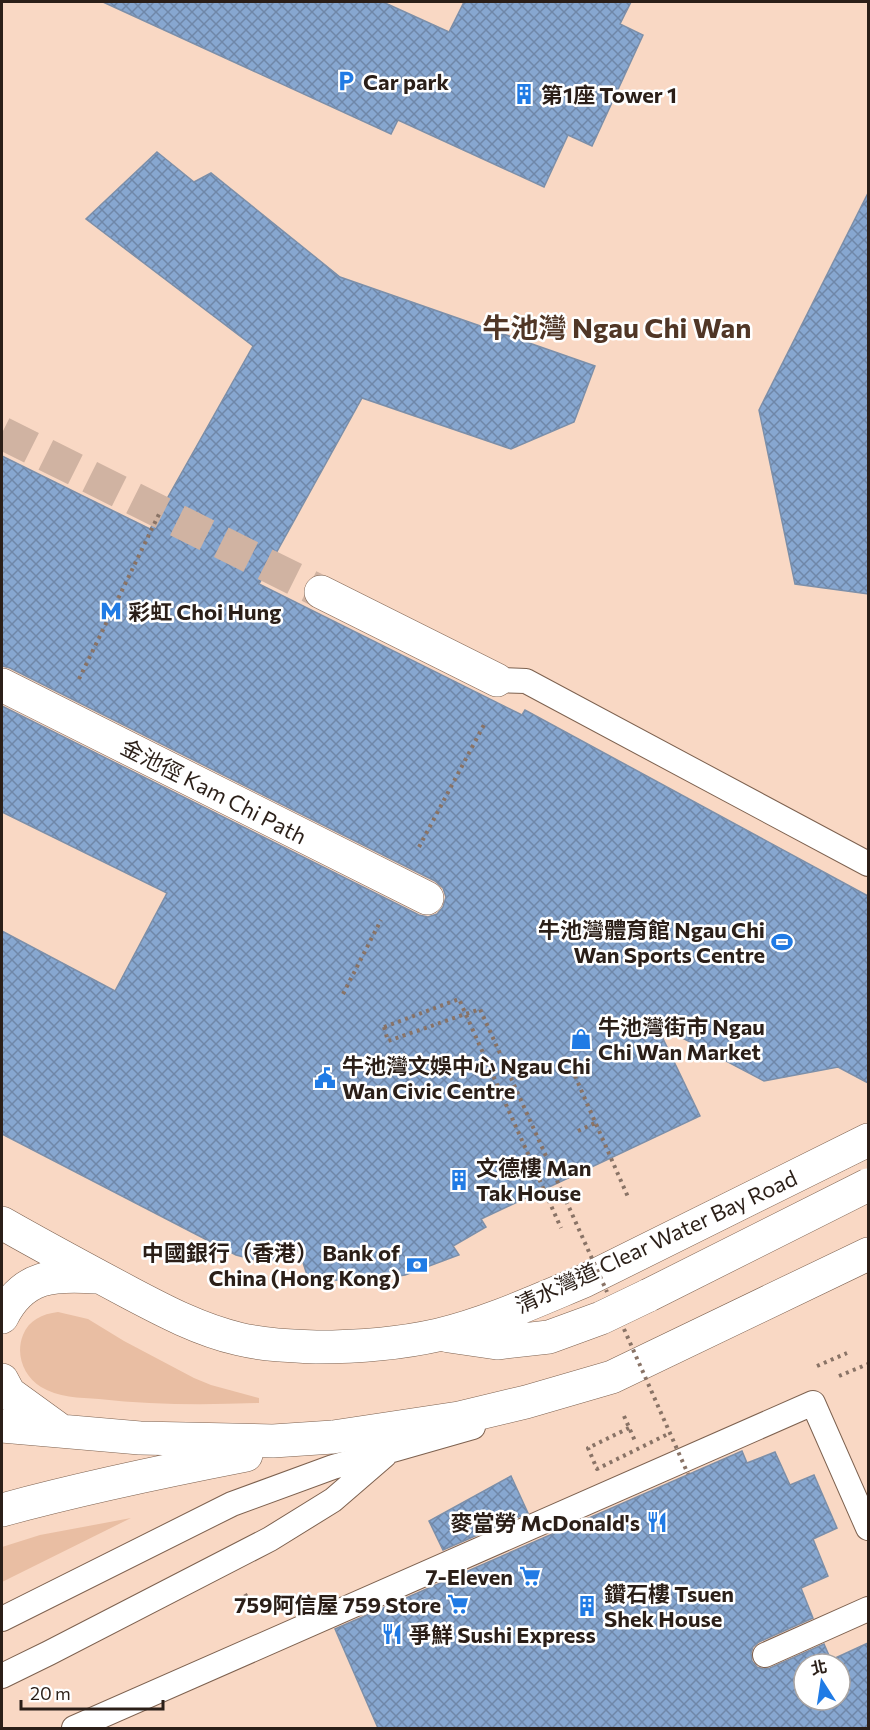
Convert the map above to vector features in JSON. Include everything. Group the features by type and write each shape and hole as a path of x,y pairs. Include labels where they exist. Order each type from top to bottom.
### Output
{"main road":[{"path":"321,592 497,680"},
{"name":"金池徑 Kam Chi Path","path":"2,685 413,891"},
{"name":"清水灣道 Clear Water Bay Road","path":"2,1223 100,1277 196,1325 239,1339 285,1346 332,1347 383,1344 438,1335 490,1319 584,1281 868,1140"},
{"path":"438,1335 497,1343 549,1337 601,1318 868,1185"},
{"path":"2,1510 158,1472 333,1437 459,1418 526,1402 612,1377 868,1254"},
{"path":"2,1317 7,1306 25,1287 42,1278 66,1275 100,1277"},
{"path":"2,1380 9,1393 62,1431"},
{"path":"2,1426 141,1438 273,1441 333,1437"}],"lane":[{"path":"497,680 526,681 868,864"},
{"path":"2,1619 232,1504 333,1467 453,1434 612,1377"},
{"path":"74,1728 813,1403 868,1528"},
{"path":"2,1676 270,1539 333,1500 388,1453"},
{"path":"765,1654 868,1609"}],"path":[{"path":"61,715 160,512"},
{"path":"343,994 413,891 493,707 497,680"},
{"path":"561,1228 459,999 384,1027 388,1041 480,1009 608,1293"},
{"path":"575,1076 628,1197"},
{"path":"579,1131 595,1123"},
{"path":"622,1326 688,1474"},
{"path":"858,1368 868,1364"},
{"path":"629,1428 588,1448 597,1469 670,1433"}],"shaded area":[{"path":"58,1312 88,1319 194,1378 259,1398 259,1403 139,1402 61,1395 47,1390 30,1377 23,1364 20,1350 23,1335 32,1322 41,1316"},
{"path":"131,1518 2,1582 2,1547 40,1535"}],"building":[{"path":"103,2 383,2 449,32 464,2 631,2 620,24 643,35 592,146 568,135 544,187 398,120 391,134"},
{"path":"157,152 194,182 211,173 340,277 595,366 574,422 511,449 362,398 259,584 522,715 525,710 868,896 868,1083 838,1067 764,1081 656,1024 700,1116 481,1219 486,1227 453,1246 459,1255 405,1275 361,1282 308,1278 299,1250 266,1263 236,1255 2,1134 2,931 115,991 167,893 2,812 2,706 419,915 428,917 437,914 443,907 446,897 443,888 435,881 2,666 2,456 150,529 253,346 86,219"},
{"path":"868,193 868,594 795,584 759,410"},
{"name":"鑽石樓 Tsuen Shek House","path":"742,1451 747,1463 775,1452 790,1485 814,1475 837,1528 813,1539 828,1576 801,1588 813,1618 759,1642 753,1647 752,1661 757,1667 763,1669 792,1658 792,1712 852,1712 852,1652 848,1652 868,1643 868,1728 378,1728 335,1629"},
{"path":"511,1476 528,1513 443,1550 429,1521"},
{"name":"鑽石樓 Tsuen Shek House","path":"824,1644 828,1652 806,1652"}],"tunnel":[{"path":"2,433 321,592"}],"place":[{"name":"Car park","path":"346,81"},
{"name":"第1座 Tower 1","path":"524,94"},
{"name":"彩虹 Choi Hung","path":"111,611"},
{"name":"牛池灣體育館 Ngau Chi Wan Sports Centre","path":"782,942"},
{"name":"牛池灣街市 Ngau Chi Wan Market","path":"581,1039"},
{"name":"牛池灣文娛中心 Ngau Chi Wan Civic Centre","path":"325,1078"},
{"name":"文德樓 Man Tak House","path":"459,1180"},
{"name":"中國銀行（香港） Bank of China (Hong Kong)","path":"417,1265"},
{"name":"麥當勞 McDonald's","path":"657,1522"},
{"name":"7-Eleven","path":"530,1576"},
{"name":"759阿信屋 759 Store","path":"458,1604"},
{"name":"鑽石樓 Tsuen Shek House","path":"587,1606"},
{"name":"爭鮮 Sushi Express","path":"392,1634"}],"district":[{"name":"牛池灣 Ngau Chi Wan","path":"617,327"}]}
